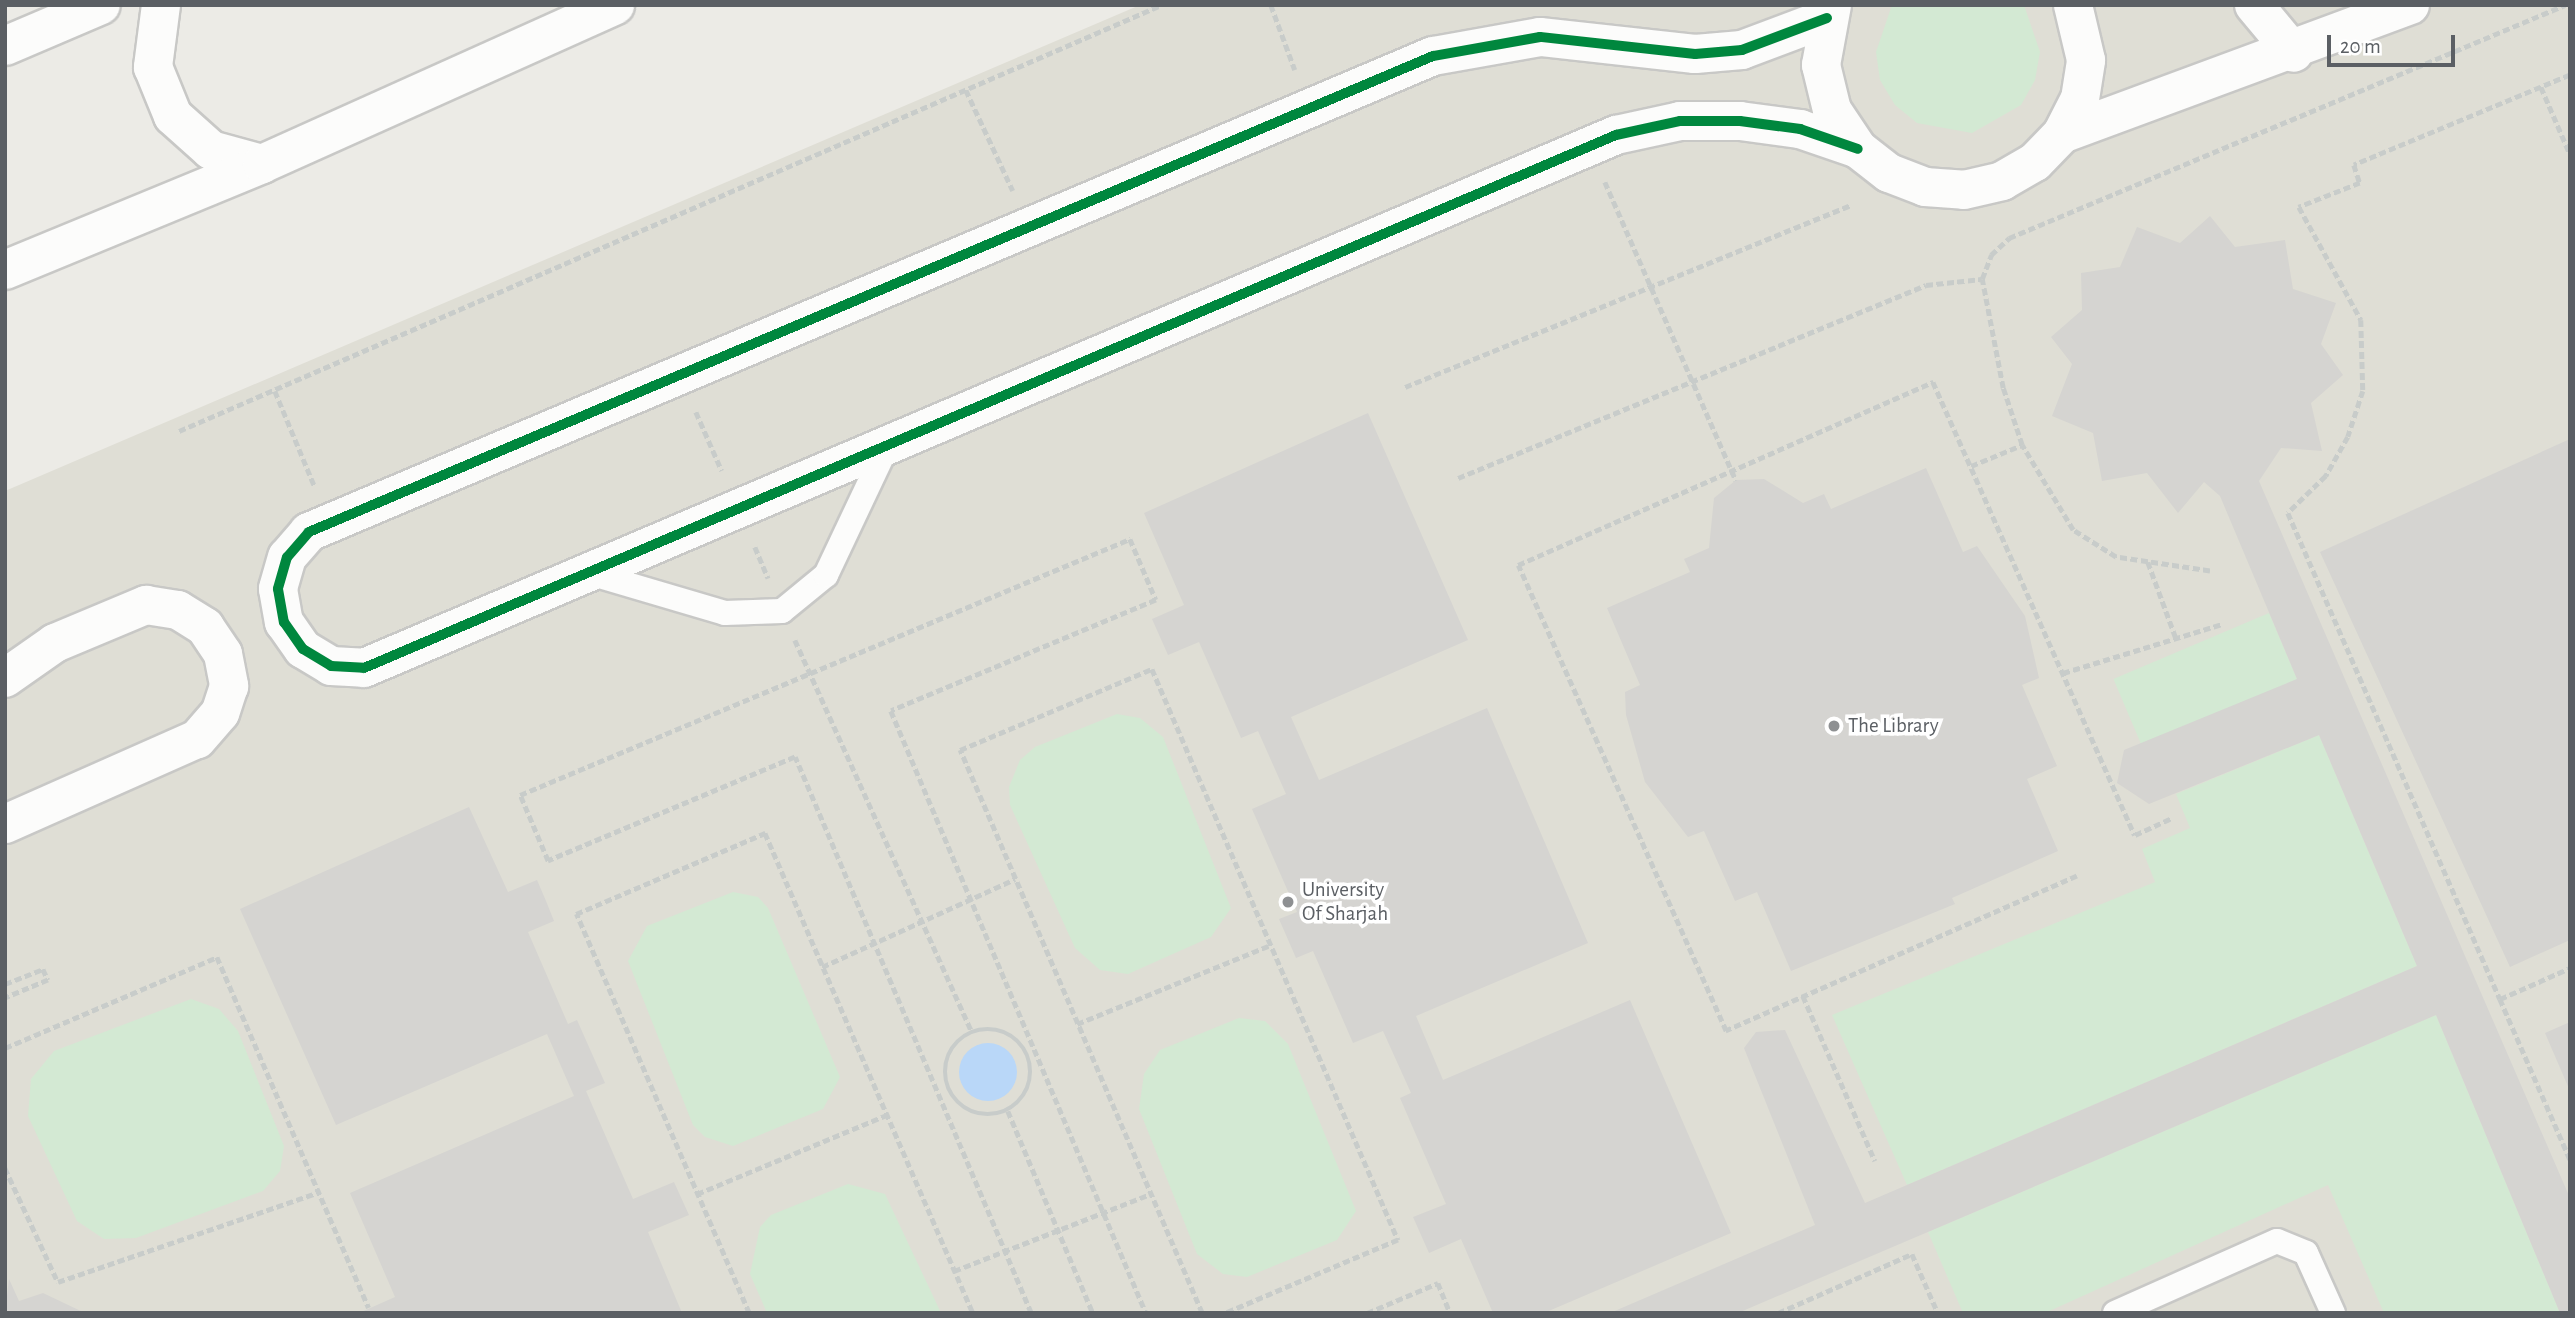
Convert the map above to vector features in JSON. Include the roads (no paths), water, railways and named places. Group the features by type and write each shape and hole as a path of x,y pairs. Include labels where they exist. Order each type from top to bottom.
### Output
{"street":[{"path":"5,46 101,5"},
{"path":"160,5 153,67 173,116 211,150 262,164"},
{"path":"5,270 262,164 615,5"},
{"path":"1829,12 1741,50 1695,54 1594,39 1486,43 1433,55 309,532 287,557 278,589 284,622 303,649 331,666 364,668 889,442 1589,146 1679,121 1740,121 1800,129 1858,149 1889,173 1925,187 1964,190 2001,181 2035,162 2062,134 2080,99 2086,60 2073,5"},
{"path":"2254,5 2294,53"},
{"path":"2062,134 2294,53 2410,5"},
{"path":"1829,12 1821,65 1829,99 1858,149"},
{"path":"5,678 55,643 146,606 178,610 205,627 223,654 229,686 220,713 197,739 5,824"}],"lane":[{"path":"586,572 725,613 782,611 826,575 889,442"},
{"path":"2115,1313 2277,1241 2305,1253 2333,1313"}],"water":[{"path":"988,1043 1004,1048 1012,1056 1017,1072 1012,1088 1004,1096 988,1101 972,1096 964,1088 959,1072 964,1056 972,1048"}],"place":[{"name":"The Library","path":"1834,726"},
{"name":"University Of Sharjah","path":"1288,902"}]}
